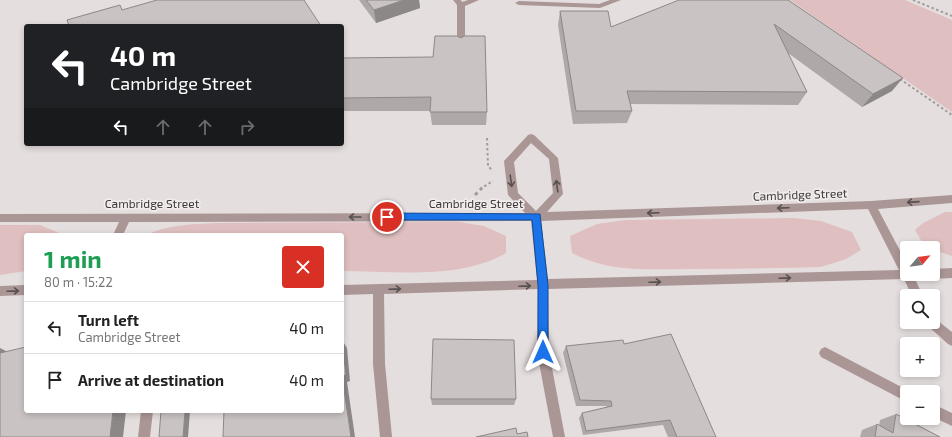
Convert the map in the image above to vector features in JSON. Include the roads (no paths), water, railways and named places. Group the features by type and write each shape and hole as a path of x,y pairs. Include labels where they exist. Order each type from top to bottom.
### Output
{"street":[{"path":"461,48 459,2 475,0"},
{"path":"519,3 600,6 617,0"},
{"path":"536,216 558,194 553,158 531,137 509,161 514,195 536,216 543,285 543,352 559,437"},
{"name":"Cambridge Street","path":"0,218 536,216 871,205 952,199"},
{"path":"871,205 900,262"},
{"path":"119,233 126,217"},
{"path":"940,274 952,273"},
{"path":"344,290 900,274"},
{"path":"0,291 24,290"},
{"path":"379,290 377,318 380,386 386,437"},
{"path":"940,329 952,340"},
{"path":"825,353 900,392"},
{"path":"144,437 147,413"},
{"path":"940,414 952,420"}]}
